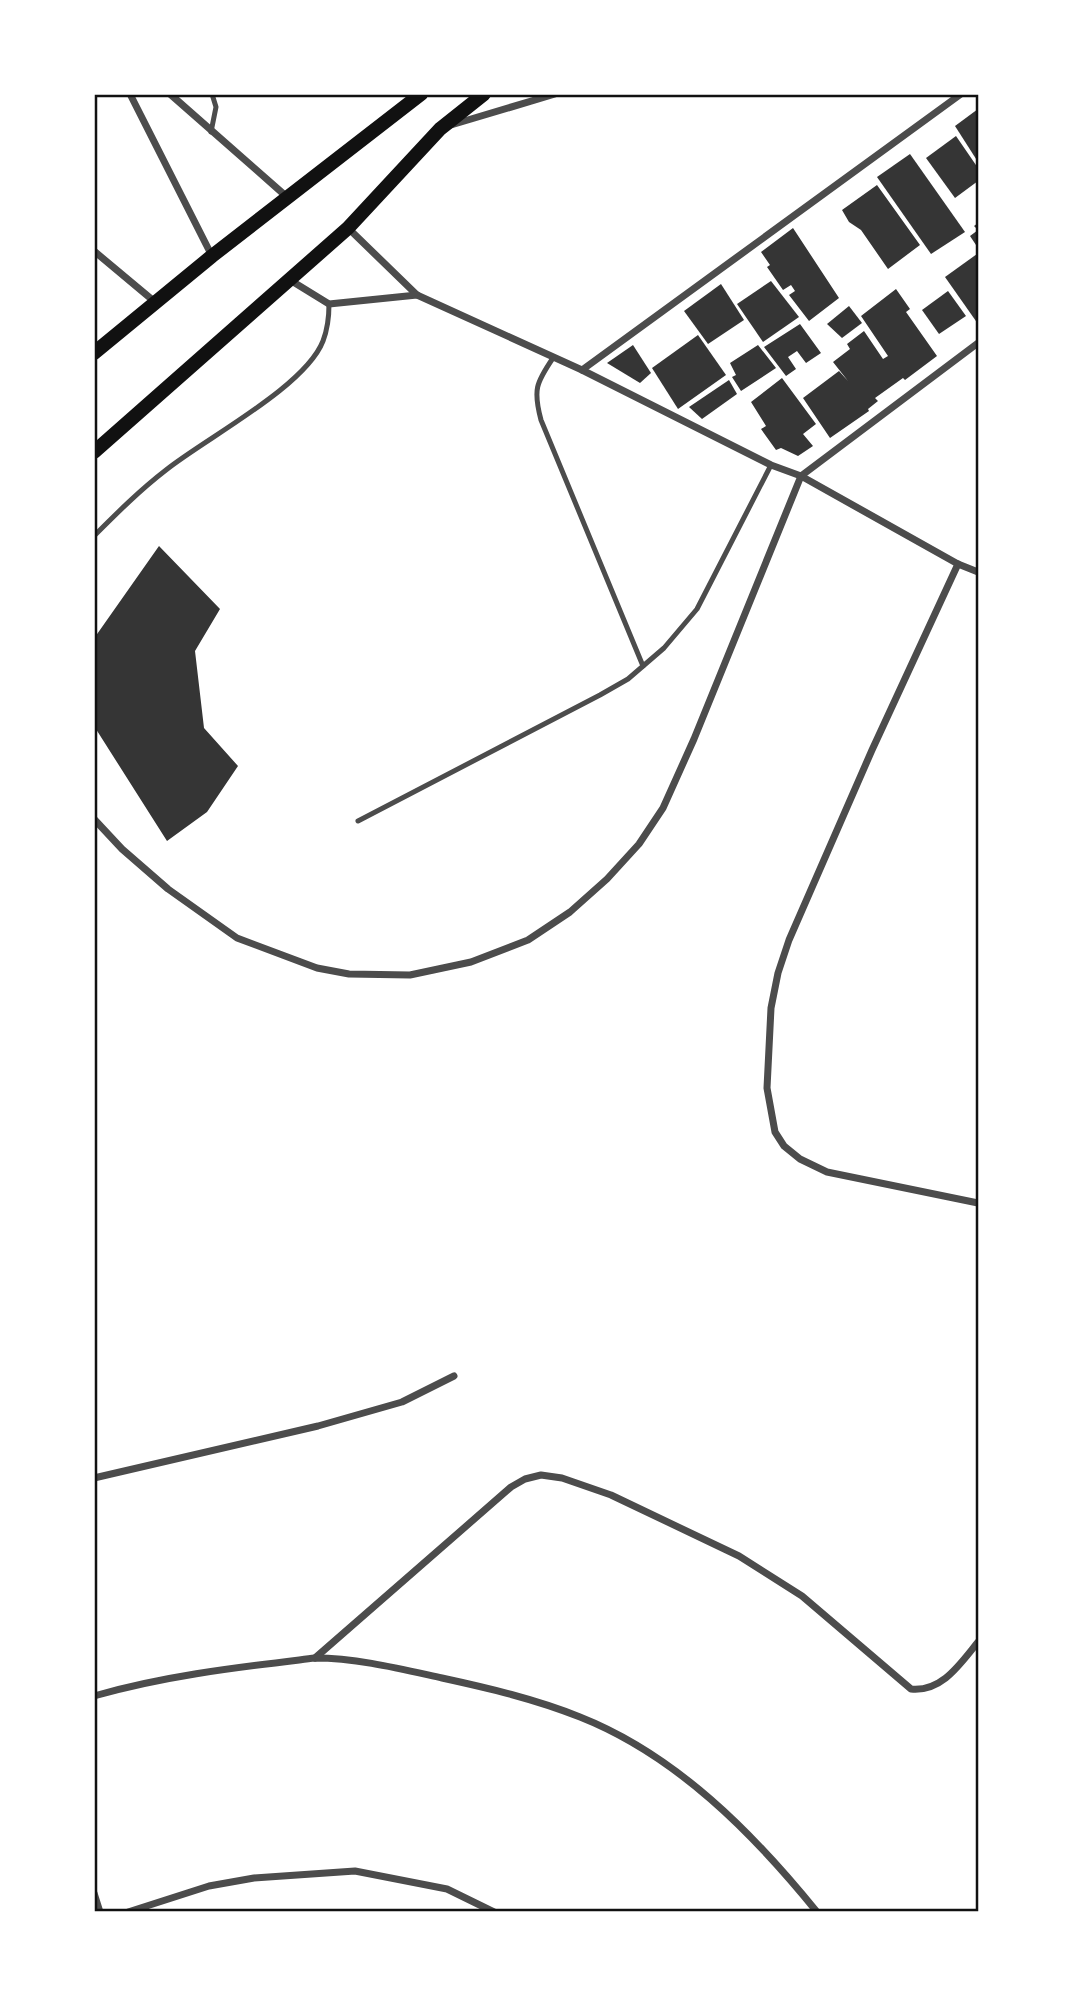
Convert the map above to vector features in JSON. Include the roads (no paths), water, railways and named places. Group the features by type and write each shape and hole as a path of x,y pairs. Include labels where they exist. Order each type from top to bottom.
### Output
{"main road":[{"path":"94,353 212,256 421,94"},
{"path":"94,452 348,228 440,128 484,94"}],"street":[{"path":"130,94 212,256"},
{"path":"170,94 287,198"},
{"path":"440,128 555,94"},
{"path":"582,370 961,94"},
{"path":"348,228 417,295 582,370 771,465 801,476 958,564 978,572"},
{"path":"94,251 156,302"},
{"path":"290,280 329,304 417,295"},
{"path":"94,819 131,857 213,922 237,938 317,968 349,974 410,975 471,962 528,940 570,912 607,879 639,844 663,808 801,476 978,343"},
{"path":"958,564 872,750 789,940 778,973 771,1008 767,1088 775,1132 784,1146 800,1159 828,1172 978,1203"},
{"path":"94,1478 318,1426 402,1402 454,1376"},
{"path":"316,1658 511,1487 525,1479 541,1475 562,1478 611,1495 739,1556 802,1595 911,1689 924,1691 936,1687 978,1642"},
{"path":"94,1696 183,1675 316,1658 333,1658 403,1669 506,1692 582,1718 648,1752 694,1785 754,1839 817,1912"},
{"path":"128,1912 209,1886 242,1880 355,1871 447,1889 494,1912"},
{"path":"94,1893 100,1912"}],"lane":[{"path":"211,132 216,107 212,94"},
{"path":"94,536 165,470 267,400 296,376 323,343 329,321 329,304"},
{"path":"552,358 538,380 536,392 541,420 643,666"},
{"path":"358,821 591,700 628,679 664,648 697,609 771,465"}]}
